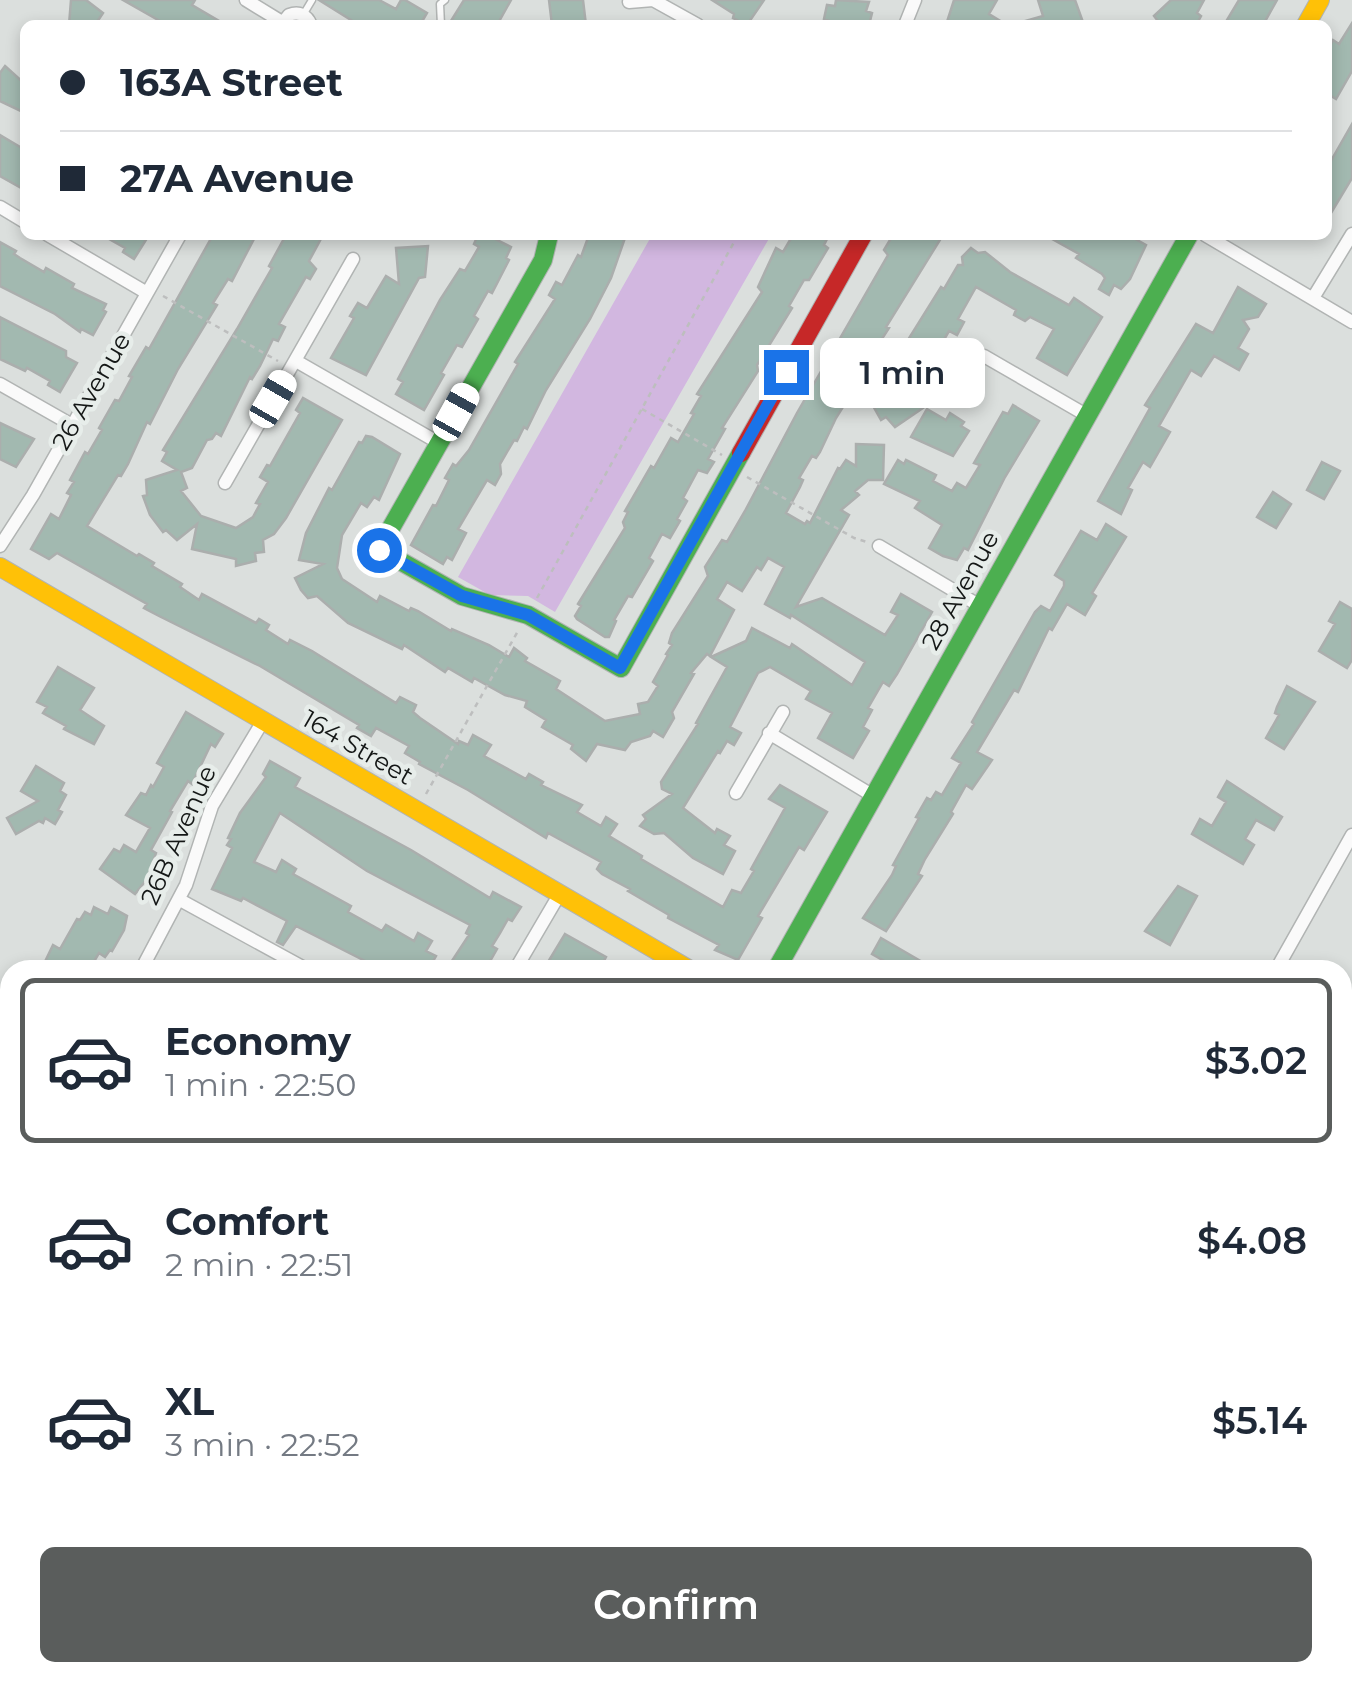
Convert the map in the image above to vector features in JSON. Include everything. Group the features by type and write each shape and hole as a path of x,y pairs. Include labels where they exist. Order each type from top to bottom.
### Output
{"street":[{"path":"246,0 276,20"},
{"path":"629,2 653,0 689,20"},
{"path":"285,20 289,15 307,20"},
{"path":"1313,298 1352,234"},
{"path":"57,240 147,293"},
{"name":"26 Avenue","path":"0,546 177,240"},
{"path":"548,240 543,260 379,550 462,596 528,615 620,668 859,240"},
{"name":"28 Avenue","path":"782,960 1186,240"},
{"path":"1214,240 1352,322"},
{"path":"225,483 353,259"},
{"path":"984,356 1086,415"},
{"path":"293,365 438,443"},
{"path":"0,384 72,426"},
{"path":"878,546 980,606"},
{"name":"164 Street","path":"0,567 673,960"},
{"path":"736,792 783,712"},
{"name":"26B Avenue","path":"146,960 180,900 212,806 263,721"},
{"path":"769,732 875,797"},
{"path":"1282,960 1352,835"},
{"path":"520,960 560,895"},
{"path":"180,900 290,960"}],"lane":[{"path":"307,20 312,0"}],"path":[{"path":"425,795 735,240"},
{"path":"147,293 164,296 293,365"},
{"path":"641,409 722,455"},
{"path":"746,477 854,538 878,546"}],"shaded area":[{"path":"649,240 768,240 555,612 528,596 490,595 458,577"}],"building":[{"path":"71,0 86,0 103,13 98,20 69,20"},
{"path":"123,0 195,0 192,5 218,20 158,20"},
{"path":"319,0 379,0 396,9 405,0 427,13 423,20 351,20"},
{"path":"464,0 511,0 500,20 452,20"},
{"path":"549,0 583,0 585,20 551,20"},
{"path":"712,0 764,0 750,20 737,20"},
{"path":"836,0 869,2 866,11 872,13 870,20 824,19 827,5 835,6"},
{"path":"954,0 997,0 989,14 999,20 948,20"},
{"path":"1038,0 1075,0 1082,20 1029,20 1043,16"},
{"path":"1171,0 1204,0 1197,13 1201,16 1199,20 1157,20 1154,16"},
{"path":"1239,0 1277,0 1266,20 1227,20"},
{"path":"1352,23 1352,71 1336,99 1332,96 1332,42 1339,44"},
{"path":"5,66 20,80 20,111 0,101 0,73"},
{"path":"1352,124 1352,178 1332,211 1332,159"},
{"path":"0,135 20,147 20,187 0,176"},
{"path":"111,240 146,240 134,259 123,252 125,248"},
{"path":"210,240 253,240 232,281 228,279 213,303 217,305 150,424 147,422 128,464 87,526 154,563 152,566 199,600 202,594 256,623 259,619 269,625 266,630 288,644 290,640 312,651 396,703 400,697 416,705 413,712 458,744 459,741 468,745 473,735 491,745 484,756 526,779 529,774 543,782 541,785 582,805 577,812 601,826 606,817 617,824 609,836 723,907 732,890 741,893 785,808 769,799 780,785 827,812 804,850 799,847 758,916 762,918 738,960 715,950 719,945 668,918 630,889 602,874 597,869 601,862 548,833 546,838 419,764 405,753 409,746 376,728 371,736 260,666 144,608 147,604 57,553 49,559 31,549 51,514 59,519 71,495 67,493 74,482 70,480 102,430 99,428 115,400 119,401 146,347 149,349"},
{"path":"283,240 320,240 309,261 316,269 310,279 306,277 279,324 285,327 278,341 273,339 250,377 221,436 216,433 207,440 192,468 181,472 187,488 181,491 201,516 236,528 253,517 260,504 256,503 268,482 260,477 300,413 296,410 303,398 342,420 286,518 274,534 263,540 264,552 255,553 256,561 236,566 236,559 192,549 197,524 177,540 166,530 163,532 150,515 143,496 147,495 146,480 177,470 162,461 167,452 163,450 237,329 272,268 269,266"},
{"path":"476,240 497,240 511,247 506,258 509,260 492,293 488,291 474,316 478,319 462,347 457,345 441,373 444,375 424,410 396,394 403,382 398,379 440,300 479,247 474,244"},
{"path":"587,240 624,240 590,319 527,429 524,427 500,464 501,474 495,485 487,480 458,529 466,533 452,560 447,557 443,564 411,545 433,505 436,506 453,464 456,466 469,450 518,364 515,362 555,299 549,295 556,282 562,285 578,255 581,257"},
{"path":"790,240 826,240 824,245 828,248 809,280 804,280 789,306 792,308 757,365 758,371 722,428 725,429 708,459 714,462 707,473 698,470 683,498 687,501 677,519 680,521 670,538 662,534 649,558 653,561 614,620 609,637 605,637 577,619 581,606 578,604 625,528 625,511 651,466 654,468 671,438 678,442 694,414 691,413 701,396 697,394 762,292 758,287 776,248 783,252"},
{"path":"890,240 940,240 858,376 861,378 820,452 816,458 812,456 799,478 803,480 786,513 805,524 810,523 838,468 846,460 856,466 856,444 884,445 883,480 868,480 855,491 859,495 841,510 849,515 796,607 822,598 885,635 898,615 891,612 901,594 932,612 889,686 883,682 868,708 872,710 863,727 869,731 853,758 818,738 832,713 806,699 811,691 770,667 758,673 730,727 741,733 734,745 727,741 718,751 683,808 715,833 717,829 730,836 724,845 735,851 723,874 693,858 664,833 654,834 640,826 646,819 643,815 672,794 662,789 661,782 698,724 727,667 711,657 746,641 752,628 790,648 792,644 852,685 865,662 791,615 790,618 765,604 784,567 768,558 761,570 757,567 742,591 727,582 717,599 734,610 710,656 707,654 691,673 694,674 663,737 653,731 650,736 631,742 625,750 597,744 586,761 571,749 573,745 542,727 546,720 525,707 527,701 505,695 474,678 472,682 448,668 445,672 404,645 402,649 348,623 317,596 308,598 301,590 295,578 323,564 299,560 306,533 359,442 366,436 372,437 400,454 379,500 374,497 367,507 361,503 342,535 337,568 342,579 377,602 380,596 409,611 411,608 509,657 514,648 527,658 525,661 560,681 556,689 605,721 640,714 638,704 648,702 658,686 653,682 672,645 672,633 708,576 705,567 722,540 727,542 745,511 888,255 884,250"},
{"path":"1054,240 1137,240 1146,245 1130,279 1121,289 1114,285 1109,295 1099,289 1105,278 1076,258 1079,254"},
{"path":"0,242 20,258 44,272 46,268 74,284 72,288 106,304 106,312 93,335 81,329 80,332 55,314 0,286"},
{"path":"428,246 425,277 419,278 366,375 331,358 354,318 350,316 358,303 367,308 386,276 399,284 396,248"},
{"path":"971,248 985,252 1010,272 1069,305 1074,298 1102,317 1067,375 1037,358 1054,329 1030,317 1025,321 1014,315 1016,310 976,287 958,319 964,322 957,335 949,331 935,355 938,357 913,394 923,408 895,427 886,417 881,420 872,404 895,389 886,384 906,343"},
{"path":"1238,287 1266,304 1258,317 1243,320 1249,329 1238,348 1248,354 1239,370 1214,356 1201,376 1191,370 1159,426 1170,432 1150,467 1143,462 1128,488 1132,490 1121,514 1098,501 1150,408 1145,405 1196,324 1213,333"},
{"path":"0,317 66,351 66,357 77,363 60,392 48,385 50,381 27,368 25,371 0,359"},
{"path":"1013,405 1039,421 968,550 964,548 957,560 943,556 929,548 942,525 915,508 920,501 884,484 898,460 904,464 906,460 936,475 933,481 952,491 957,483 966,488 980,465 974,463 1003,412 1008,414"},
{"path":"927,409 946,420 950,413 964,422 961,426 969,431 953,456 911,437"},
{"path":"0,423 34,439 16,467 0,459"},
{"path":"1322,462 1340,471 1324,499 1307,490"},
{"path":"1273,492 1291,504 1276,528 1257,517"},
{"path":"1106,524 1126,537 1092,593 1096,596 1085,615 1067,604 1052,630 1049,628 1018,692 1014,690 977,752 992,760 972,789 966,785 925,859 918,874 922,876 886,931 863,918 892,875 896,866 893,865 927,798 931,800 936,792 942,795 961,763 952,758 1035,612 1041,606 1050,611 1064,586 1064,581 1055,575 1081,531 1097,540"},
{"path":"1340,602 1352,609 1352,660 1347,668 1319,651 1335,624 1329,621"},
{"path":"58,667 94,688 80,710 104,726 94,744 64,729 66,726 43,713 47,707 37,702"},
{"path":"1287,686 1315,702 1284,749 1266,738 1279,715 1275,713"},
{"path":"186,712 223,734 215,747 211,744 192,784 188,781 170,811 151,850 156,853 147,879 135,894 100,869 114,849 120,852 124,845 136,852 150,828 126,815 141,793 146,795 153,787 164,767 157,763"},
{"path":"270,761 300,778 295,787 490,898 493,892 521,907 512,921 508,919 492,946 497,949 491,960 453,960 469,935 466,933 470,925 367,871 280,813 254,862 276,872 282,860 296,869 293,874 351,906 348,912 382,931 386,925 414,941 418,933 432,941 426,951 436,956 434,960 363,960 296,926 283,945 277,942 287,921 243,898 241,901 212,889 232,848 227,845 231,839 228,838 240,813 266,777 263,774"},
{"path":"36,766 64,783 60,791 66,795 58,810 62,812 55,824 45,818 43,823 39,821 16,834 7,818 38,801 21,791"},
{"path":"1227,781 1282,817 1274,830 1256,820 1245,839 1254,845 1243,864 1192,834 1200,819 1212,826 1226,802 1218,797"},
{"path":"1178,886 1197,896 1170,945 1145,931"},
{"path":"94,907 108,914 111,907 127,916 112,951 105,957 99,953 95,960 46,960 53,945 60,949 77,919 85,912 91,915"},
{"path":"565,934 606,957 604,960 549,960"},
{"path":"881,938 919,960 882,960 872,954"}],"traffic: fast":[{"path":"548,240 543,260 379,549 462,596 528,615 621,668 741,453"},
{"path":"782,960 1186,240"}],"traffic: slow":[{"path":"1309,20 1320,0"},
{"path":"0,567 673,960"}],"traffic: jam":[{"path":"741,453 860,240"}],"route":[{"path":"379,550 462,596 528,615 620,668 786,372"}]}
